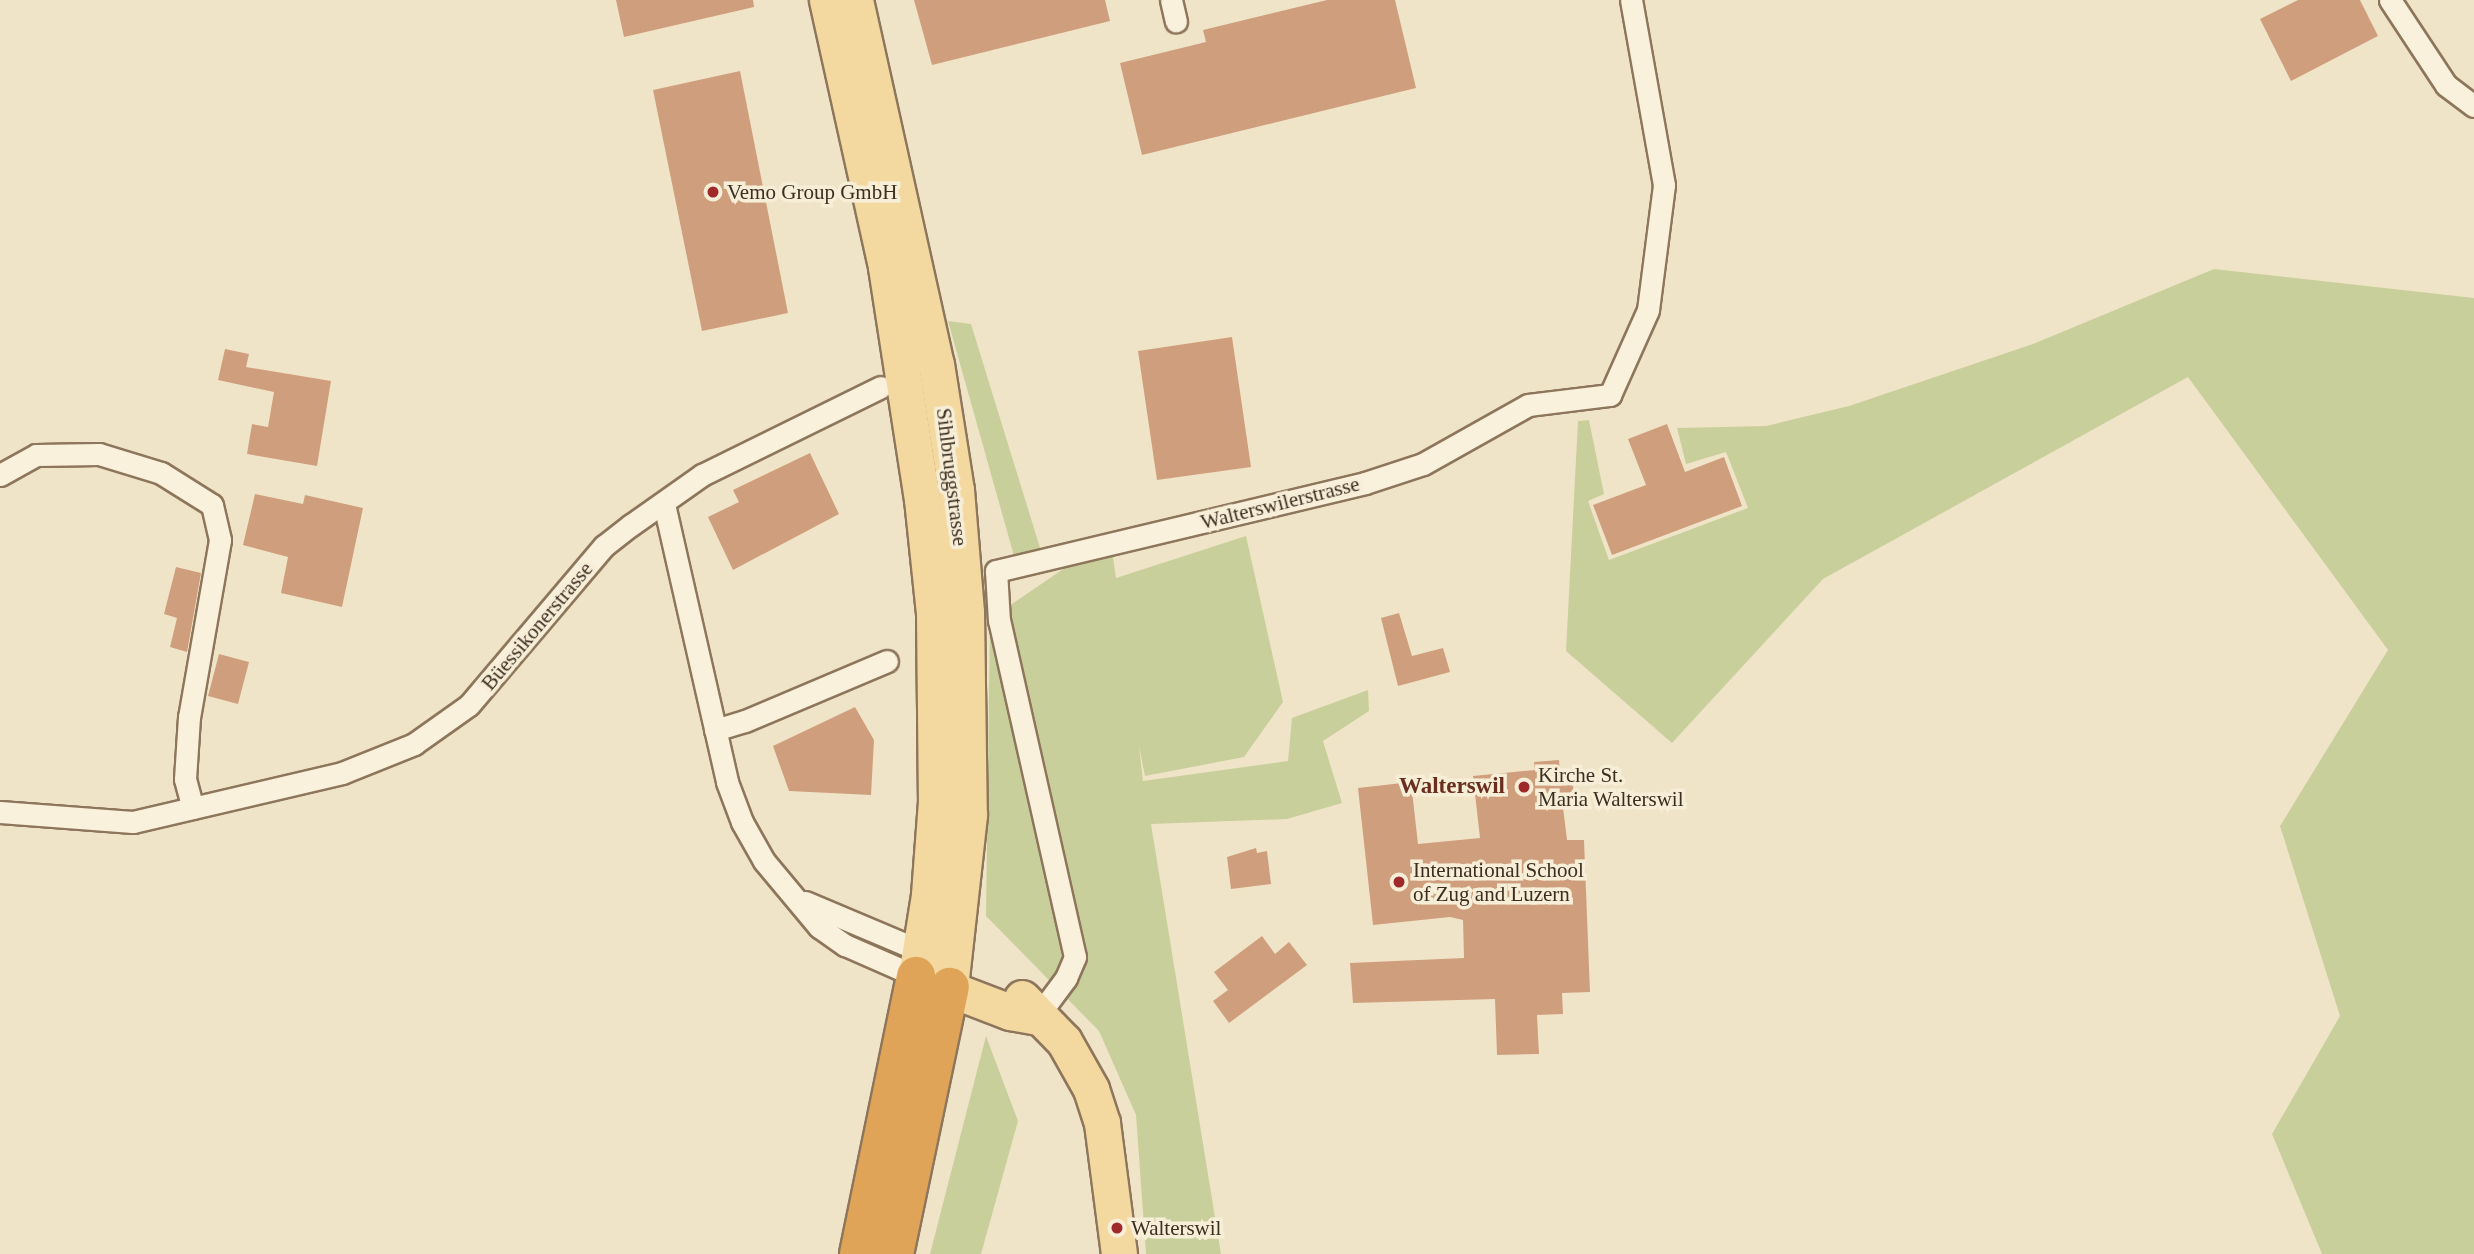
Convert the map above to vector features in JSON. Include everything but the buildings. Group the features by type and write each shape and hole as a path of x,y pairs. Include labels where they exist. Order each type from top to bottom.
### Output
{"highway":[{"path":"859,1254 935,969"},
{"path":"894,1254 935,969"}],"main road":[{"name":"Sihlbruggstrasse","path":"827,0 886,267 927,550 937,710 935,969"},
{"name":"Sihlbruggstrasse","path":"855,0 936,364 956,490 970,712 969,815 935,969"},
{"path":"935,969 1010,1012 1037,1017 1063,1041 1091,1088 1102,1123 1119,1254"}],"street":[{"name":"Walterswilerstrasse","path":"1037,1017 1066,978 1075,957 999,621 996,571 1365,483 1423,464 1528,405 1609,395 1648,310 1664,185 1630,0"},
{"path":"2390,0 2446,85 2474,106"},
{"name":"Büessikonerstrasse","path":"0,812 133,821 342,773 414,744 469,705 604,546 702,475 881,387"},
{"path":"0,475 36,456 99,454 161,473 212,505 220,540 189,717 185,779 193,808"},
{"path":"664,503 727,782 742,822 764,860 819,927 845,945 935,969"},
{"path":"715,730 887,661"}],"green space":[{"path":"2214,269 2474,298 2474,1254 2322,1254 2272,1134 2340,1016 2280,826 2388,650 2188,377 1823,579 1672,743 1566,651 1578,421 1589,420 1604,494 1588,501 1609,560 1748,508 1726,452 1686,464 1677,428 1766,426 1849,406 2033,344"},
{"path":"948,321 971,324 1041,551 1014,556"},
{"path":"1246,536 1283,702 1244,757 1145,776 1139,746 1143,781 1288,761 1292,718 1368,690 1369,711 1323,741 1342,803 1287,819 1151,824 1221,1254 1146,1254 1136,1115 1099,1031 986,916 990,619 1110,537 1116,578"},
{"path":"986,1036 1018,1121 981,1254 930,1254"}],"place":[{"name":"Vemo Group GmbH","path":"713,192"},
{"name":"Kirche St. Maria Walterswil","path":"1524,787"},
{"name":"International School of Zug and Luzern","path":"1399,882"},
{"name":"Walterswil","path":"1117,1228"}],"district":[{"name":"Walterswil","path":"1452,786"}]}
